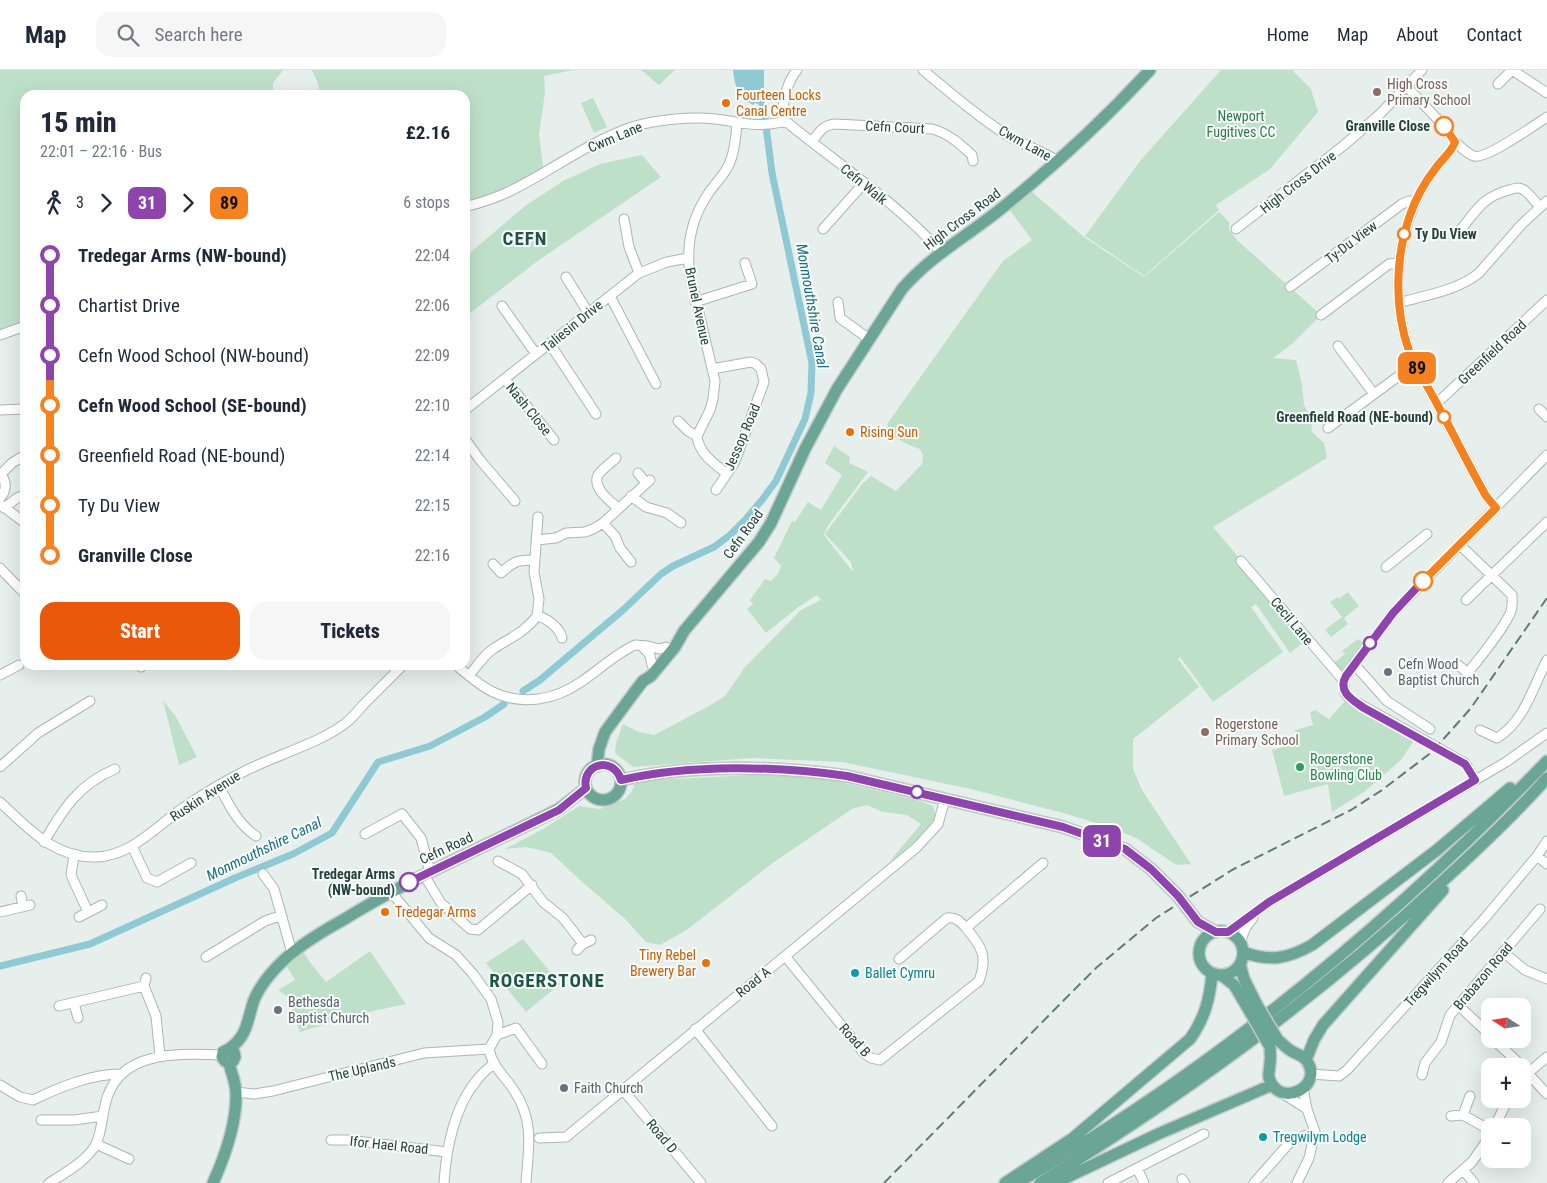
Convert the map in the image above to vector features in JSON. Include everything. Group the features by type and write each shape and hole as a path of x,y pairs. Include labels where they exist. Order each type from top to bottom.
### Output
{"main road":[{"name":"High Cross Road","path":"822,416 837,389 907,283 942,253 1004,207 1125,97 1150,70"},
{"name":"Cefn Road","path":"658,659 675,647 684,631 759,542 771,523 822,416"},
{"name":"Cefn Road","path":"597,766 599,749 605,732 674,637 684,631"},
{"path":"1241,953 1258,958 1272,959 1299,952 1312,945 1437,850 1492,805 1547,753"},
{"path":"1017,1183 1090,1139 1161,1091 1226,1046 1308,982 1412,894 1468,842 1547,761"},
{"path":"597,766 612,767 619,774 621,787 616,795 609,800 603,801 594,798 586,788 588,774 597,766"},
{"path":"621,780 638,776 697,770 746,769 810,771 847,776 1063,827 1125,849 1151,869 1178,896 1198,922 1201,944 1199,953 1200,960 1204,966 1234,985 1254,1008"},
{"path":"1306,1060 1314,1040 1337,1008 1449,883 1547,778"},
{"name":"Cefn Road","path":"227,1056 239,1042 246,1029 261,986 270,972 292,953 391,892 559,810 586,788"},
{"path":"1040,1183 1141,1119 1214,1068 1302,1002 1380,938 1420,902 1536,790"},
{"path":"1198,922 1234,935 1241,953 1244,979 1254,1008 1274,1044 1299,1054 1306,1060 1310,1068 1310,1078 1303,1088 1293,1093 1284,1093 1275,1087 1269,1077 1274,1044"},
{"path":"1201,944 1208,936 1222,932"},
{"path":"1216,974 1235,970 1241,953"},
{"path":"1005,1183 1073,1138 1190,1039 1205,1013 1216,974"},
{"path":"1270,1064 1281,1053 1292,1052"},
{"path":"215,1182 230,1137 236,1092 227,1056"},
{"path":"1055,1183 1158,1134 1275,1087"}],"street":[{"path":"782,122 786,90 790,79 797,70"},
{"name":"Cwm Lane","path":"923,70 1004,133 1040,150 1056,160"},
{"name":"High Cross Drive","path":"1236,229 1343,146 1378,115 1422,70"},
{"path":"1498,84 1512,70 1547,94"},
{"path":"1406,86 1444,126 1455,142 1475,157 1480,157 1500,147 1547,117"},
{"name":"Cwm Lane","path":"470,205 506,193 609,137 633,127 659,121 680,119 713,118 737,124 756,126 782,122"},
{"name":"Cefn Walk","path":"782,122 788,123 864,183 924,233 942,253"},
{"name":"Brunel Avenue","path":"697,436 710,410 715,381 695,302 688,258 689,240 696,213 730,162 737,124"},
{"name":"Cefn Court","path":"812,142 823,128 827,125 835,124 932,129 953,139 972,155 973,161"},
{"path":"1455,142 1449,154 1437,166 1425,183 1415,202 1404,235 1399,263 1399,303 1404,334 1414,364 1437,403 1486,496 1496,508"},
{"path":"823,229 864,183"},
{"path":"1399,303 1449,289 1472,279 1480,273 1522,224 1544,204 1522,189 1506,190 1496,193 1485,200 1462,228"},
{"name":"Ty-Du View","path":"1290,287 1402,204 1409,201 1415,202"},
{"path":"624,218 629,247 639,273"},
{"name":"Taliesin Drive","path":"470,406 639,273 667,262 688,258"},
{"path":"695,302 752,284 745,263"},
{"path":"1320,315 1389,264 1399,263"},
{"path":"566,277 589,314"},
{"path":"610,296 656,384"},
{"name":"Greenfield Road","path":"1437,403 1547,300"},
{"path":"838,302 840,318 869,339"},
{"path":"502,306 536,354"},
{"path":"0,335 20,328"},
{"path":"550,344 596,414"},
{"path":"1338,346 1374,394"},
{"name":"Jessop Road","path":"712,369 751,362 761,369 764,382 737,456 716,490"},
{"path":"1328,428 1414,364"},
{"name":"Nash Close","path":"505,378 554,440"},
{"path":"0,410 20,409"},
{"path":"1539,409 1547,417"},
{"path":"678,420 688,431 697,436 702,452 727,474"},
{"path":"470,446 515,501"},
{"path":"1343,680 1393,613 1547,455"},
{"path":"0,498 6,486 1,474 12,462 20,458"},
{"path":"616,458 599,475 597,482 601,491 618,508"},
{"path":"536,540 556,538 566,533 586,532 603,523 648,481 638,474"},
{"path":"631,496 646,507 667,513 681,523"},
{"path":"20,497 2,506 20,519"},
{"path":"469,676 493,649 517,636 537,616 539,599 534,572 538,517"},
{"path":"1466,600 1547,522"},
{"path":"603,523 616,536 620,548 631,562"},
{"path":"1386,567 1427,534"},
{"path":"1458,665 1468,673 1512,610 1512,595 1460,545"},
{"path":"492,564 501,573 513,562 535,560"},
{"name":"Cecil Lane","path":"1241,561 1343,680 1345,693 1349,698 1465,764 1475,780"},
{"path":"0,568 20,589"},
{"path":"537,616 545,617 561,633 562,638"},
{"path":"462,670 492,692 507,697 532,700 553,697 574,687 635,645 659,648 658,659 650,655 642,646"},
{"path":"1480,730 1497,738 1510,728 1519,716 1547,660"},
{"path":"1354,664 1387,701 1430,729"},
{"path":"0,675 19,665"},
{"name":"Ruskin Avenue","path":"1,805 44,842 63,851 74,855 112,856 132,846 218,786 245,771 321,738 347,722 398,670"},
{"path":"0,766 38,733 90,701"},
{"path":"1222,932 1269,902 1506,762 1547,733"},
{"path":"44,842 63,810 72,799 98,776 115,769"},
{"path":"218,786 245,828 256,836"},
{"name":"Road A","path":"539,1138 566,1137 916,848 938,824 945,799"},
{"path":"365,834 402,814 421,838 427,874 441,904 470,929 478,930 532,885"},
{"name":"Tregwilym Road","path":"1310,1074 1339,1076 1347,1070 1478,925 1537,856 1547,841"},
{"path":"132,846 146,878 152,882 157,882 191,864"},
{"path":"74,855 71,875 88,912"},
{"path":"1537,856 1547,864"},
{"path":"498,861 522,874 543,902 563,918 583,945"},
{"path":"899,959 947,918 960,921 966,928 1043,863"},
{"path":"263,874 274,889 280,916 292,953"},
{"path":"391,892 429,938 456,955 473,974 491,1000 498,1022 497,1035 489,1049 493,1064 516,1093 528,1124 530,1137 526,1183"},
{"path":"0,912 26,906 21,896"},
{"path":"1241,953 1246,927 1269,902"},
{"path":"79,917 102,905"},
{"name":"Brabazon Road","path":"1422,1075 1425,1063 1441,1042 1447,1021 1458,1005 1540,909"},
{"path":"206,957 265,921 280,916"},
{"name":"Road B","path":"784,956 864,1053 875,1060 880,1060 979,981 983,971 984,958 982,949 966,928"},
{"path":"1503,952 1525,970 1547,979"},
{"path":"58,1006 145,982 156,1016 160,1056"},
{"path":"74,1003 78,1018"},
{"path":"1458,1005 1481,1027"},
{"path":"497,1035 516,1028 542,1064"},
{"path":"695,1029 772,1126"},
{"path":"1505,1048 1513,1058"},
{"name":"The Uplands","path":"236,1092 254,1094 273,1091 424,1053 489,1049"},
{"path":"49,1183 62,1180 96,1144 107,1097 113,1084 131,1066 160,1056 227,1056"},
{"path":"1531,1067 1547,1057"},
{"path":"444,1183 447,1152 454,1127 476,1080 493,1064"},
{"path":"0,1085 20,1097 33,1100 57,1088 94,1077 121,1074"},
{"path":"1531,1078 1547,1094"},
{"path":"1275,1087 1307,1109"},
{"path":"1297,1183 1309,1158 1315,1132 1307,1109 1303,1088"},
{"name":"Road D","path":"623,1090 701,1183"},
{"path":"1463,1115 1470,1096"},
{"path":"1451,1116 1463,1115 1481,1125"},
{"path":"41,1120 74,1120 103,1116"},
{"path":"1254,1183 1291,1141 1315,1132"},
{"path":"1108,1183 1204,1134"},
{"name":"Ifor Hael Road","path":"331,1140 348,1140 447,1152"},
{"path":"96,1144 129,1160"},
{"path":"1448,1183 1464,1171 1481,1150"},
{"path":"1137,1168 1144,1183"},
{"path":"1464,1171 1474,1183"}],"green space":[{"path":"0,70 283,70 273,83 273,90 20,90 20,324 0,331"},
{"path":"312,70 573,70 544,76 545,93 539,134 543,167 506,190 470,201 470,90 319,90"},
{"path":"641,70 675,70 659,85"},
{"name":"Newport Fugitives CC","path":"1221,70 1292,70 1311,89 1318,112 1270,169 1216,205 1219,210 1144,276 1085,236 1140,161"},
{"path":"593,98 607,127 594,133 581,103"},
{"path":"642,155 661,177 539,260 470,313 470,253 525,206 563,181 600,164"},
{"path":"1031,191 1084,237 1144,277 1219,212 1229,222 1229,230 1237,240 1321,315 1292,344 1273,358 1296,360 1302,384 1304,405 1311,418 1312,432 1324,443 1327,458 1213,527 1308,639 1290,653 1256,604 1251,607 1283,652 1213,702 1180,657 1178,659 1199,687 1133,739 1133,769 1142,790 1191,864 1176,865 1138,839 1112,828 1067,814 971,789 842,762 752,758 633,767 615,753 616,743 623,724 639,732 654,735 725,696 745,667 801,610 821,600 817,595 797,608 766,633 747,609 753,604 750,600 765,579 771,581 778,574 781,566 774,558 792,521 795,522 808,502 821,510 842,475 825,463 834,446 850,457 849,463 868,472 827,527 824,535 853,572 851,562 825,534 862,484 871,476 896,491 922,464 923,455 920,449 900,440 893,434 887,424 1003,261 1032,240 1009,209"},
{"path":"1348,592 1359,606 1344,618 1348,624 1331,637 1325,630 1342,617 1330,602 1338,597 1339,599"},
{"path":"1358,639 1368,646 1346,676 1330,666 1345,654 1342,651"},
{"path":"163,700 176,717 197,757 179,765"},
{"path":"1344,702 1415,739 1401,760 1364,792 1332,812 1328,784 1284,796 1272,750 1298,743 1295,730 1313,725 1310,713 1315,710 1329,719"},
{"path":"753,775 823,778 917,800 933,806 936,817 926,830 889,862 921,824 907,815 883,812 867,805 852,809 774,862 688,929 660,945 646,942 625,919 551,853 527,847 505,849 543,829 579,806 600,809 625,799 632,791 635,781"},
{"path":"523,939 560,984 526,1012 486,963"},
{"path":"302,950 326,982 370,951 406,1004 355,1015 300,1032 288,997 278,990 295,980 286,965"}],"water":[{"path":"733,70 764,70 764,96 767,119 764,119 762,107 755,103 753,105 741,94 736,86"}],"waterway":[{"name":"Monmouthshire Canal","path":"523,691 540,680 623,610 661,574 673,566 714,547 730,535 746,519 776,481 805,419 811,393 812,363 772,173 764,110"},
{"name":"Monmouthshire Canal","path":"0,966 90,944 235,878 293,854 332,833 378,762 430,746 485,717 504,704"}],"railway":[{"path":"884,1183 1096,968 1156,918 1232,870 1351,810 1382,790 1432,752 1471,708 1547,598"}],"bus line":[{"name":"89","path":"1423,581 1496,508 1486,496 1437,403 1414,364 1404,334 1399,303 1399,263 1409,217 1425,183 1437,166 1449,154 1455,142 1444,126"},
{"name":"31","path":"409,882 559,810 586,788 588,774 591,769 597,766 608,765 612,767 619,774 621,780 638,776 697,770 810,771 847,776 1063,827 1125,849 1151,869 1178,896 1198,922 1216,932 1228,932 1269,902 1475,780 1468,766 1364,708 1349,698 1343,686 1343,680 1391,615 1423,581"}],"place":[{"name":"High Cross Primary School","path":"1377,92"},
{"name":"Fourteen Locks Canal Centre","path":"726,103"},
{"name":"Granville Close","path":"1444,126"},
{"name":"Ty Du View","path":"1404,234"},
{"name":"Greenfield Road (NE-bound)","path":"1444,417"},
{"name":"Rising Sun","path":"850,432"},
{"name":"Cefn Wood Baptist Church","path":"1388,672"},
{"name":"Rogerstone Primary School","path":"1205,732"},
{"name":"Rogerstone Bowling Club","path":"1300,767"},
{"name":"Tredegar Arms (NW-bound)","path":"409,882"},
{"name":"Tredegar Arms","path":"385,912"},
{"name":"Tiny Rebel Brewery Bar","path":"706,963"},
{"name":"Ballet Cymru","path":"855,973"},
{"name":"Bethesda Baptist Church","path":"278,1010"},
{"name":"Faith Church","path":"564,1088"},
{"name":"Tregwilym Lodge","path":"1263,1137"}],"district":[{"name":"CEFN","path":"525,238"},
{"name":"ROGERSTONE","path":"547,980"}]}
